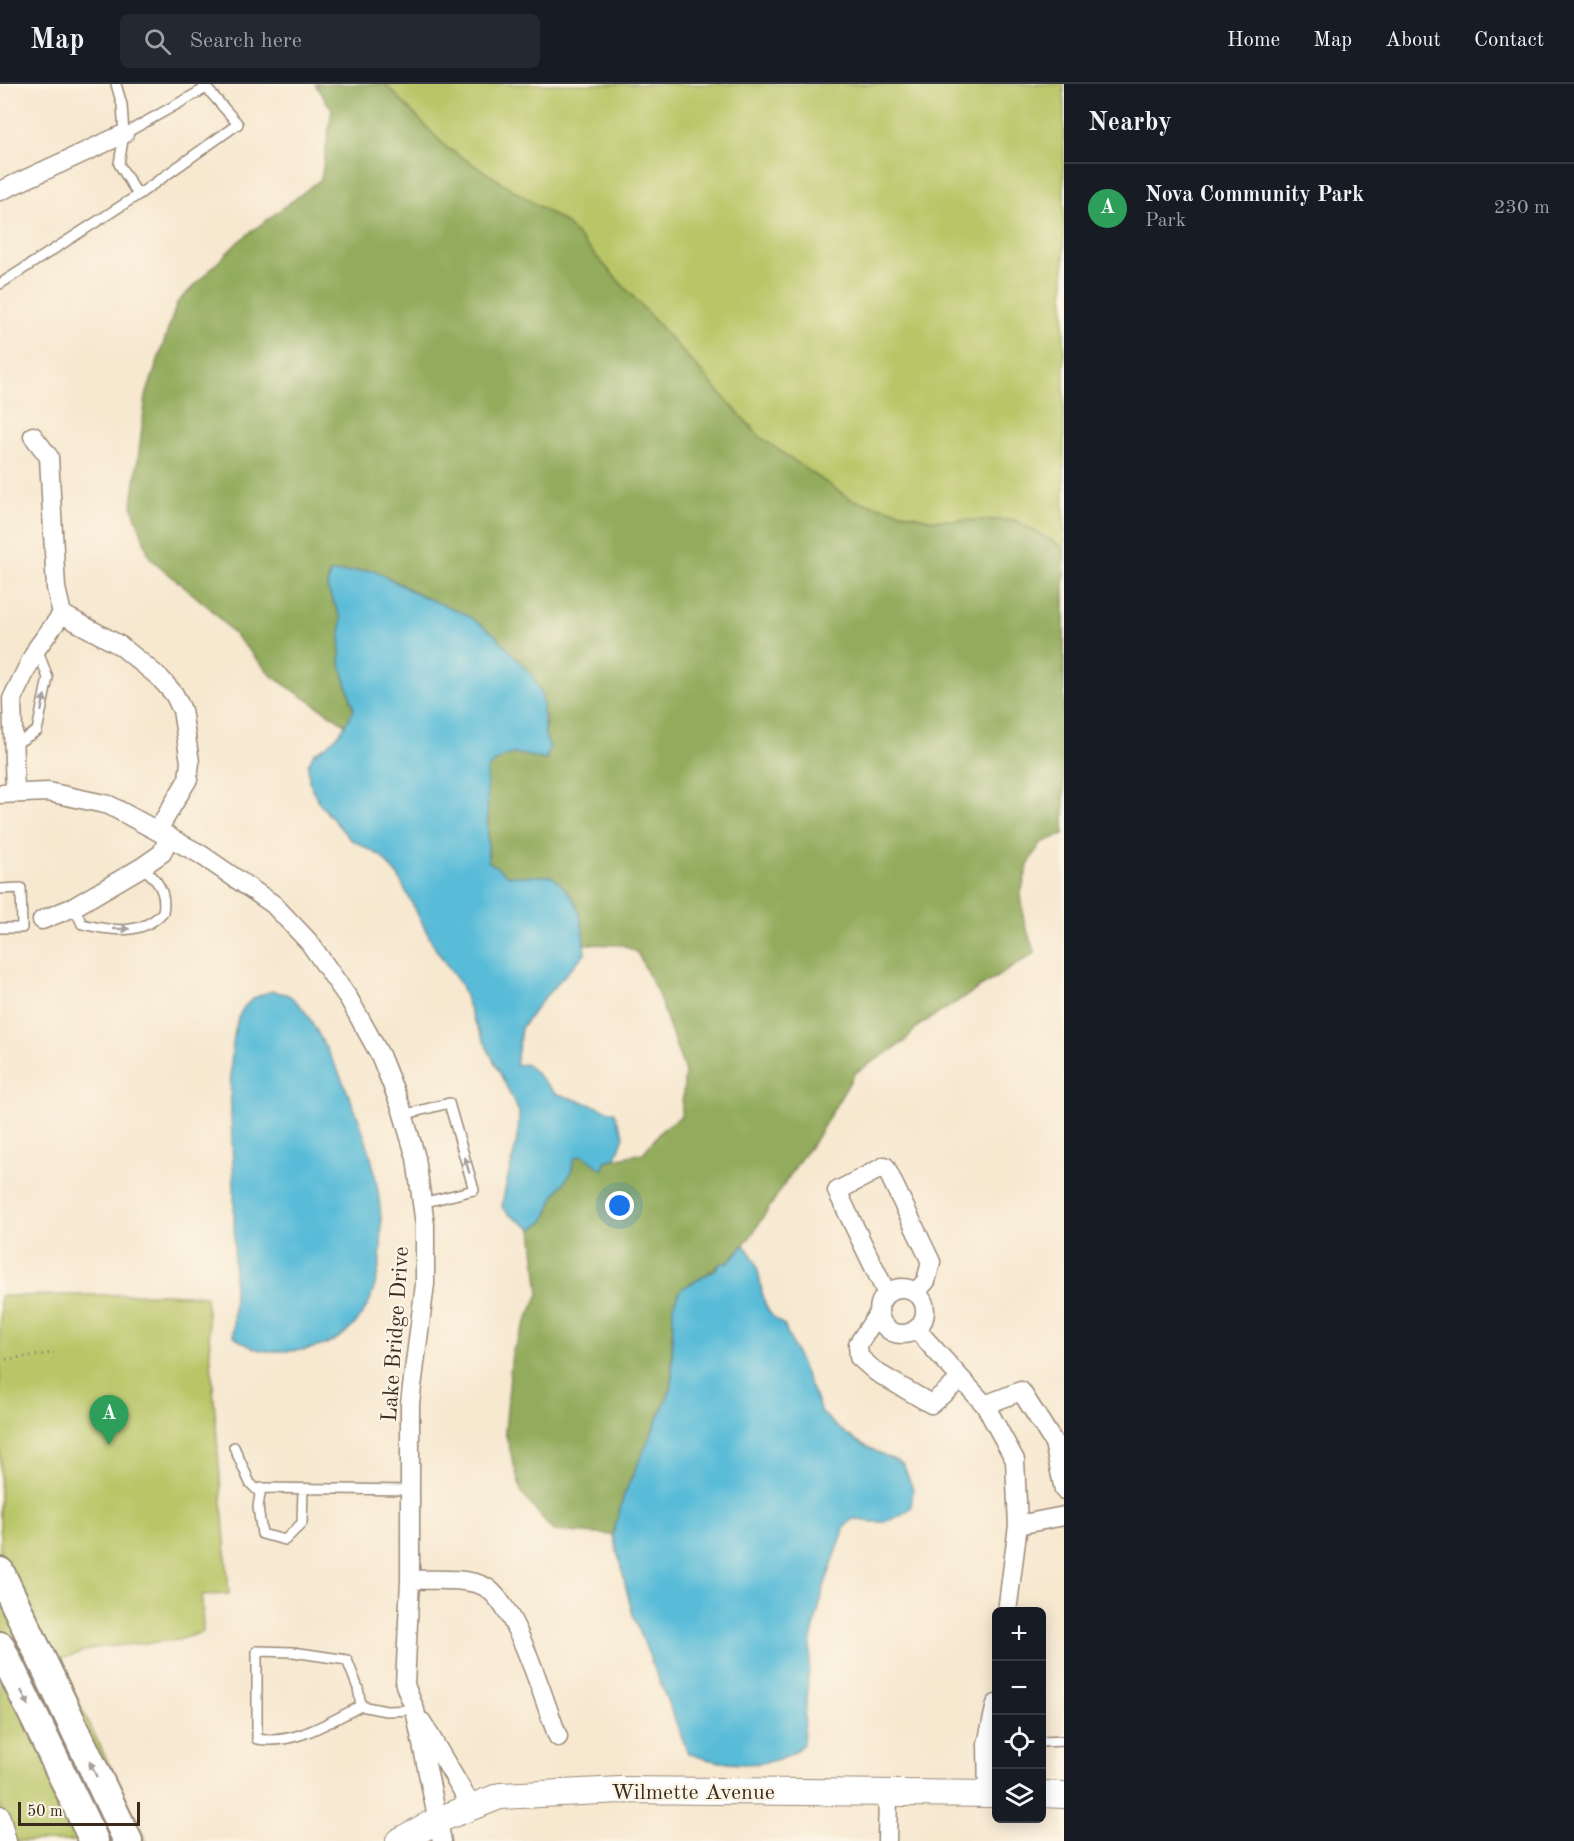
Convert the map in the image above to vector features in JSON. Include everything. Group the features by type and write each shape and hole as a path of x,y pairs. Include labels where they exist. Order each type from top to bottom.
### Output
{"main road":[{"path":"0,1572 128,1841"},
{"path":"0,1646 94,1841"}],"street":[{"path":"0,190 124,134"},
{"path":"33,436 49,457 56,588 62,614 121,645 160,678 174,694 182,710 190,762 188,778 164,833 162,853 74,907 42,920"},
{"path":"8,793 12,746 6,698 37,648 62,614"},
{"name":"Lake Bridge Drive","path":"8,793 48,792 109,805 200,854 273,904 309,942 349,999 380,1055 404,1115 416,1158 425,1225 425,1284 410,1403 410,1580 405,1685 415,1710 440,1831"},
{"path":"887,1293 837,1191 885,1166 931,1262 926,1281 915,1293"},
{"path":"878,1314 885,1327 891,1332 906,1334 916,1329 925,1313 921,1298 915,1293 901,1288 887,1293 879,1306 878,1314 858,1344 859,1357 876,1372 931,1404 961,1379"},
{"path":"916,1329 985,1406 1015,1460 1018,1525 1008,1607"},
{"path":"985,1406 1021,1391 1054,1443 1064,1490"},
{"path":"1018,1525 1064,1516"},
{"path":"410,1580 450,1580 486,1587 498,1599 520,1638 558,1737"},
{"path":"415,1710 472,1807"},
{"name":"Wilmette Avenue","path":"399,1841 440,1831 472,1807 500,1796 621,1790 992,1794"},
{"path":"886,1841 888,1794"},
{"path":"1046,1794 1064,1795"},
{"path":"0,1815 7,1841"}],"lane":[{"path":"116,84 122,105 124,134 119,164 138,195"},
{"path":"0,284 138,195 238,124 204,86 124,134"},
{"path":"12,746 37,731 48,678 37,648"},
{"path":"74,907 82,924 102,929 142,929 155,921 163,912 164,893 153,876 142,867"},
{"path":"0,889 21,888 22,928 0,928"},
{"path":"404,1115 449,1103 474,1190 422,1203"},
{"path":"234,1446 250,1483 260,1493"},
{"path":"303,1490 302,1523 285,1539 262,1534 258,1507 261,1488 410,1490"},
{"path":"361,1706 358,1688 347,1660 293,1652 257,1651 256,1739 271,1741 294,1739 361,1706 386,1711 415,1710"},
{"path":"1046,1742 1064,1741"}],"path":[{"path":"0,1360 54,1353"}],"green space":[{"path":"315,84 385,84 447,148 567,224 760,437 850,499 932,520 1015,520 1064,548 1064,834 1041,843 1028,865 1021,893 1024,922 1035,953 918,1026 904,1042 855,1073 814,1142 801,1158 751,1236 727,1263 721,1263 703,1277 672,1334 672,1387 624,1495 613,1535 553,1531 522,1494 505,1432 512,1352 539,1294 532,1229 544,1221 556,1193 571,1173 574,1158 583,1155 603,1169 605,1161 643,1153 663,1129 681,1116 685,1072 658,994 637,952 623,945 584,944 577,906 568,892 552,876 509,876 488,861 487,769 502,758 514,754 545,760 550,747 545,736 546,718 512,654 494,634 374,570 329,573 327,588 341,618 340,662 354,709 346,725 273,677 213,611 150,558 132,506 146,396 177,303 239,241 321,179 332,110"},
{"path":"385,84 1064,84 1064,548 1015,520 932,520 850,499 760,437 567,224 447,148"},
{"path":"161,1294 206,1296 229,1594 202,1595 203,1632 178,1640 94,1648 58,1660 146,1841 0,1841 0,1296"}],"water":[{"path":"374,570 415,593 465,614 494,634 532,675 542,695 545,736 550,747 545,760 514,754 502,758 487,769 488,861 509,876 552,876 570,894 579,910 585,953 543,999 521,1028 516,1065 527,1064 555,1093 614,1112 624,1136 616,1158 605,1161 603,1170 583,1155 574,1158 571,1173 556,1193 544,1221 532,1229 508,1214 502,1207 517,1137 519,1112 473,1019 461,985 435,948 398,876 381,856 350,839 319,803 309,781 308,765 314,753 338,735 354,709 340,662 341,618 327,588 330,573"},
{"path":"273,991 286,994 296,1001 315,1027 332,1060 363,1132 380,1204 379,1269 370,1299 355,1324 333,1341 301,1350 265,1351 249,1346 233,1335 232,1050 235,1030 243,1009 254,999"},
{"path":"744,1245 755,1261 765,1304 775,1319 784,1325 821,1411 848,1435 903,1464 913,1489 911,1508 896,1518 883,1522 852,1519 845,1527 824,1587 811,1640 803,1744 792,1753 779,1759 748,1764 716,1761 688,1753 633,1615 613,1535 624,1495 672,1387 673,1305 681,1289 715,1270 721,1263 728,1263"}],"place":[{"name":"Nova Community Park","path":"109,1445"}]}
